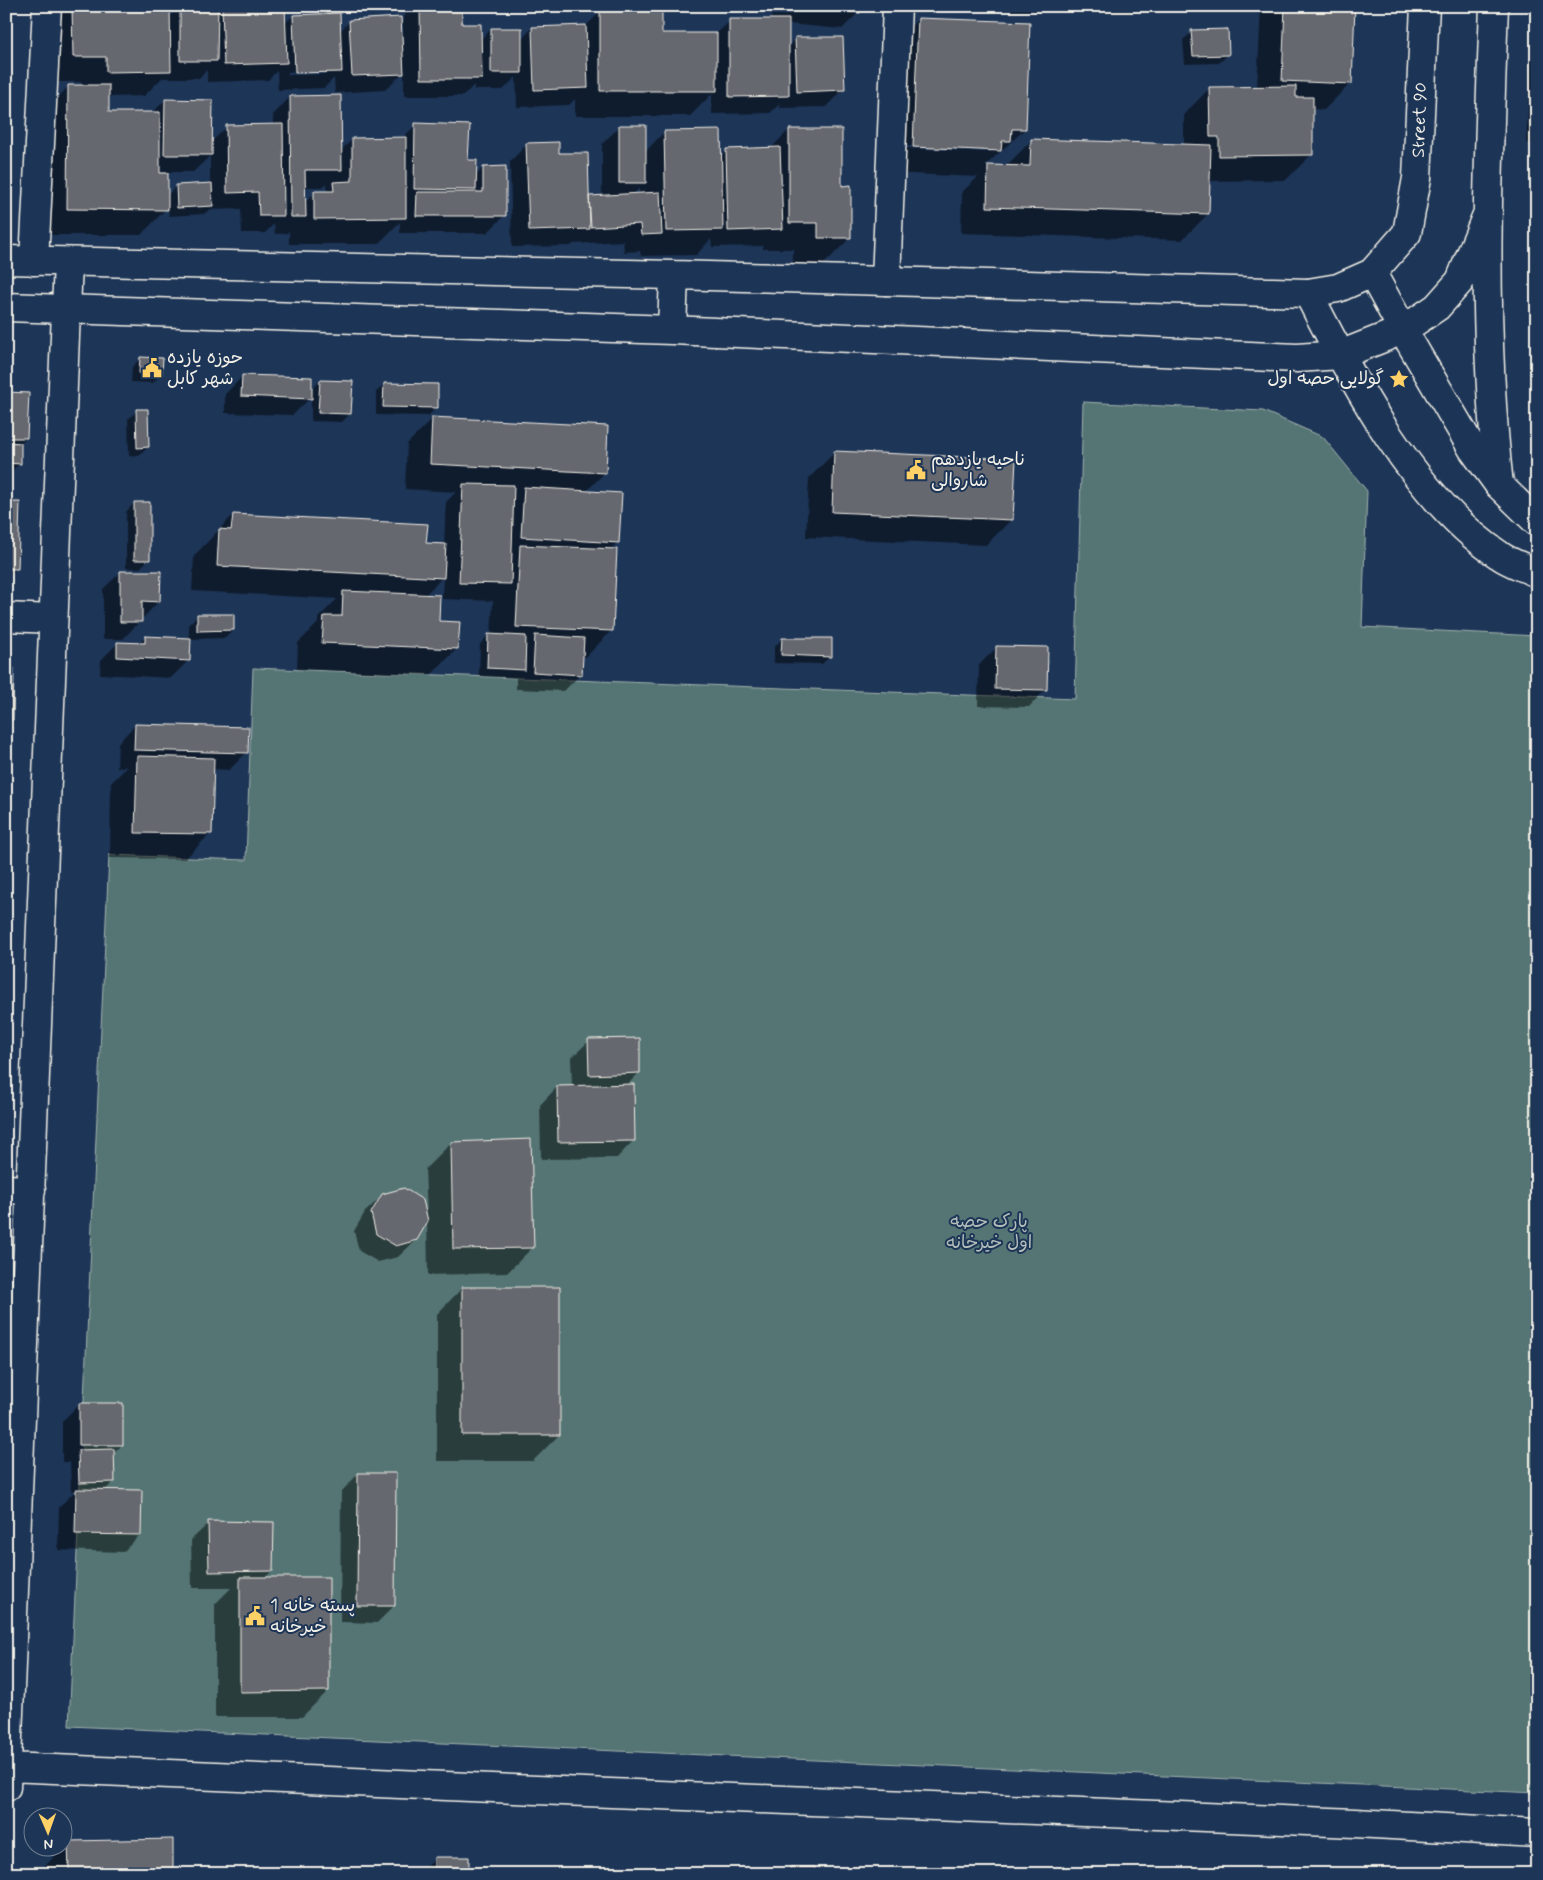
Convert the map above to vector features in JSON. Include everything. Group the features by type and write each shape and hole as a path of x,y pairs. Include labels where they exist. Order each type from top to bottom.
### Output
{"street":[{"path":"34,261 47,6"},
{"path":"886,281 897,6"},
{"name":"Street 90","path":"1372,273 1407,233 1417,178 1424,6"},
{"path":"1494,6 1486,217 1492,429 1499,484"},
{"path":"6,307 672,330 1297,358 1340,355 1403,330 1436,307 1460,281 1486,217"},
{"path":"6,260 674,275 1308,293 1338,288 1372,273 1472,448 1499,484 1537,522"},
{"path":"68,262 53,619 18,1190 7,1777 527,1790 1335,1822 1537,1833"},
{"path":"672,330 674,275"},
{"path":"1308,293 1340,355 1392,440 1425,485 1461,526 1500,557 1537,573"},
{"path":"6,617 53,619"}],"green space":[{"name":"پارک حصه اول خیرخانه","path":"1083,402 1263,411 1323,437 1367,491 1362,627 1537,636 1537,1793 69,1726 109,855 246,860 253,668 1075,699"}],"building":[{"path":"72,6 170,6 171,71 106,72 106,57 73,57"},
{"path":"180,6 218,6 217,61 180,61"},
{"path":"222,6 285,6 287,63 224,65"},
{"path":"420,6 462,6 462,24 481,24 482,79 421,79"},
{"path":"797,6 861,6 860,13"},
{"path":"1285,6 1355,6 1352,84 1282,81"},
{"path":"662,9 662,33 717,33 717,91 600,91 600,10"},
{"path":"340,13 342,72 295,73 293,15"},
{"path":"401,17 404,74 352,76 349,20"},
{"path":"918,18 1030,22 1026,129 1012,129 1011,141 1002,141 1001,151 913,147"},
{"path":"729,19 789,19 789,96 729,97"},
{"path":"586,25 588,88 534,90 532,27"},
{"path":"491,28 522,28 522,73 491,73"},
{"path":"1228,29 1229,55 1193,56 1191,30"},
{"path":"795,37 843,37 845,90 797,92"},
{"path":"68,85 109,85 109,112 160,112 160,173 168,173 168,210 67,209"},
{"path":"1296,86 1296,97 1313,97 1313,155 1219,156 1219,137 1210,137 1209,87"},
{"path":"341,95 342,170 305,170 306,217 291,217 290,96"},
{"path":"165,99 213,100 212,155 164,155"},
{"path":"6,114 10,114 7,204 6,204"},
{"path":"415,123 470,125 468,160 477,160 476,190 414,189"},
{"path":"283,124 284,216 259,216 258,192 227,193 226,125"},
{"path":"619,125 646,125 646,183 619,183"},
{"path":"789,129 842,129 842,186 851,185 851,238 818,238 818,223 789,223"},
{"path":"721,130 723,230 666,231 664,131"},
{"path":"406,137 406,218 314,219 314,191 334,191 333,182 352,181 352,138"},
{"path":"1031,139 1211,145 1209,214 987,207 988,165 1030,166"},
{"path":"559,142 559,153 588,153 590,229 529,231 526,143"},
{"path":"780,147 783,229 728,231 726,149"},
{"path":"506,166 506,216 416,216 417,192 483,192 483,167"},
{"path":"212,183 213,206 177,208 176,185"},
{"path":"660,192 662,234 641,235 640,224 591,227 589,196"},
{"path":"140,357 163,358 162,375 139,374"},
{"path":"242,375 312,377 312,399 241,396"},
{"path":"320,380 353,381 351,414 318,413"},
{"path":"384,383 438,384 438,408 383,407"},
{"path":"6,392 29,393 27,438 6,438"},
{"path":"136,409 148,409 149,447 137,448"},
{"path":"432,417 608,426 606,473 430,464"},
{"path":"6,442 21,443 21,464 6,463"},
{"path":"834,451 1016,459 1013,520 832,512"},
{"path":"463,484 514,485 511,584 459,583"},
{"path":"524,487 622,493 619,543 521,537"},
{"path":"6,502 20,502 18,569 6,569"},
{"path":"134,502 150,502 150,560 134,560"},
{"path":"233,514 428,524 426,543 446,544 444,578 217,566 219,529 231,530"},
{"path":"520,545 617,549 613,631 516,627"},
{"path":"120,571 161,571 160,602 142,601 142,622 120,622"},
{"path":"343,591 440,595 439,621 460,622 458,649 322,643 324,616 342,616"},
{"path":"197,614 234,614 234,630 197,631"},
{"path":"488,634 526,636 525,670 487,668"},
{"path":"535,635 584,638 582,675 533,672"},
{"path":"145,636 191,638 190,661 117,657 117,642 145,643"},
{"path":"782,638 832,638 832,657 781,655"},
{"path":"996,646 1048,647 1047,690 995,689"},
{"path":"6,668 14,668 13,720 6,720"},
{"path":"135,724 249,727 248,753 134,750"},
{"path":"6,735 9,735 8,858 6,858"},
{"path":"137,756 214,758 212,834 135,833"},
{"path":"640,1038 640,1073 589,1075 588,1039"},
{"path":"634,1084 635,1141 558,1142 557,1086"},
{"path":"531,1139 534,1248 453,1249 451,1142"},
{"path":"404,1188 423,1200 428,1221 417,1240 396,1246 376,1234 371,1213 382,1194"},
{"path":"462,1287 560,1287 560,1435 462,1435"},
{"path":"79,1403 123,1403 123,1445 79,1445"},
{"path":"114,1449 115,1482 79,1483 78,1450"},
{"path":"358,1473 396,1473 395,1606 357,1606"},
{"path":"76,1489 142,1490 141,1535 75,1534"},
{"path":"208,1521 274,1522 273,1571 209,1572"},
{"path":"240,1577 329,1577 329,1691 240,1692"},
{"path":"173,1839 173,1874 69,1874 69,1858 72,1858 72,1841"},
{"path":"434,1857 469,1857 469,1874 434,1874"},
{"path":"790,1867 815,1867 815,1874 790,1874"}],"place":[{"name":"حوزه یازده شهر کابل","path":"152,368"},
{"name":"گولایی حصه اول","path":"1399,379"},
{"name":"ناحیه یازدهم شاروالی","path":"916,470"},
{"name":"1 پسته خانه خیرخانه","path":"255,1616"}]}
